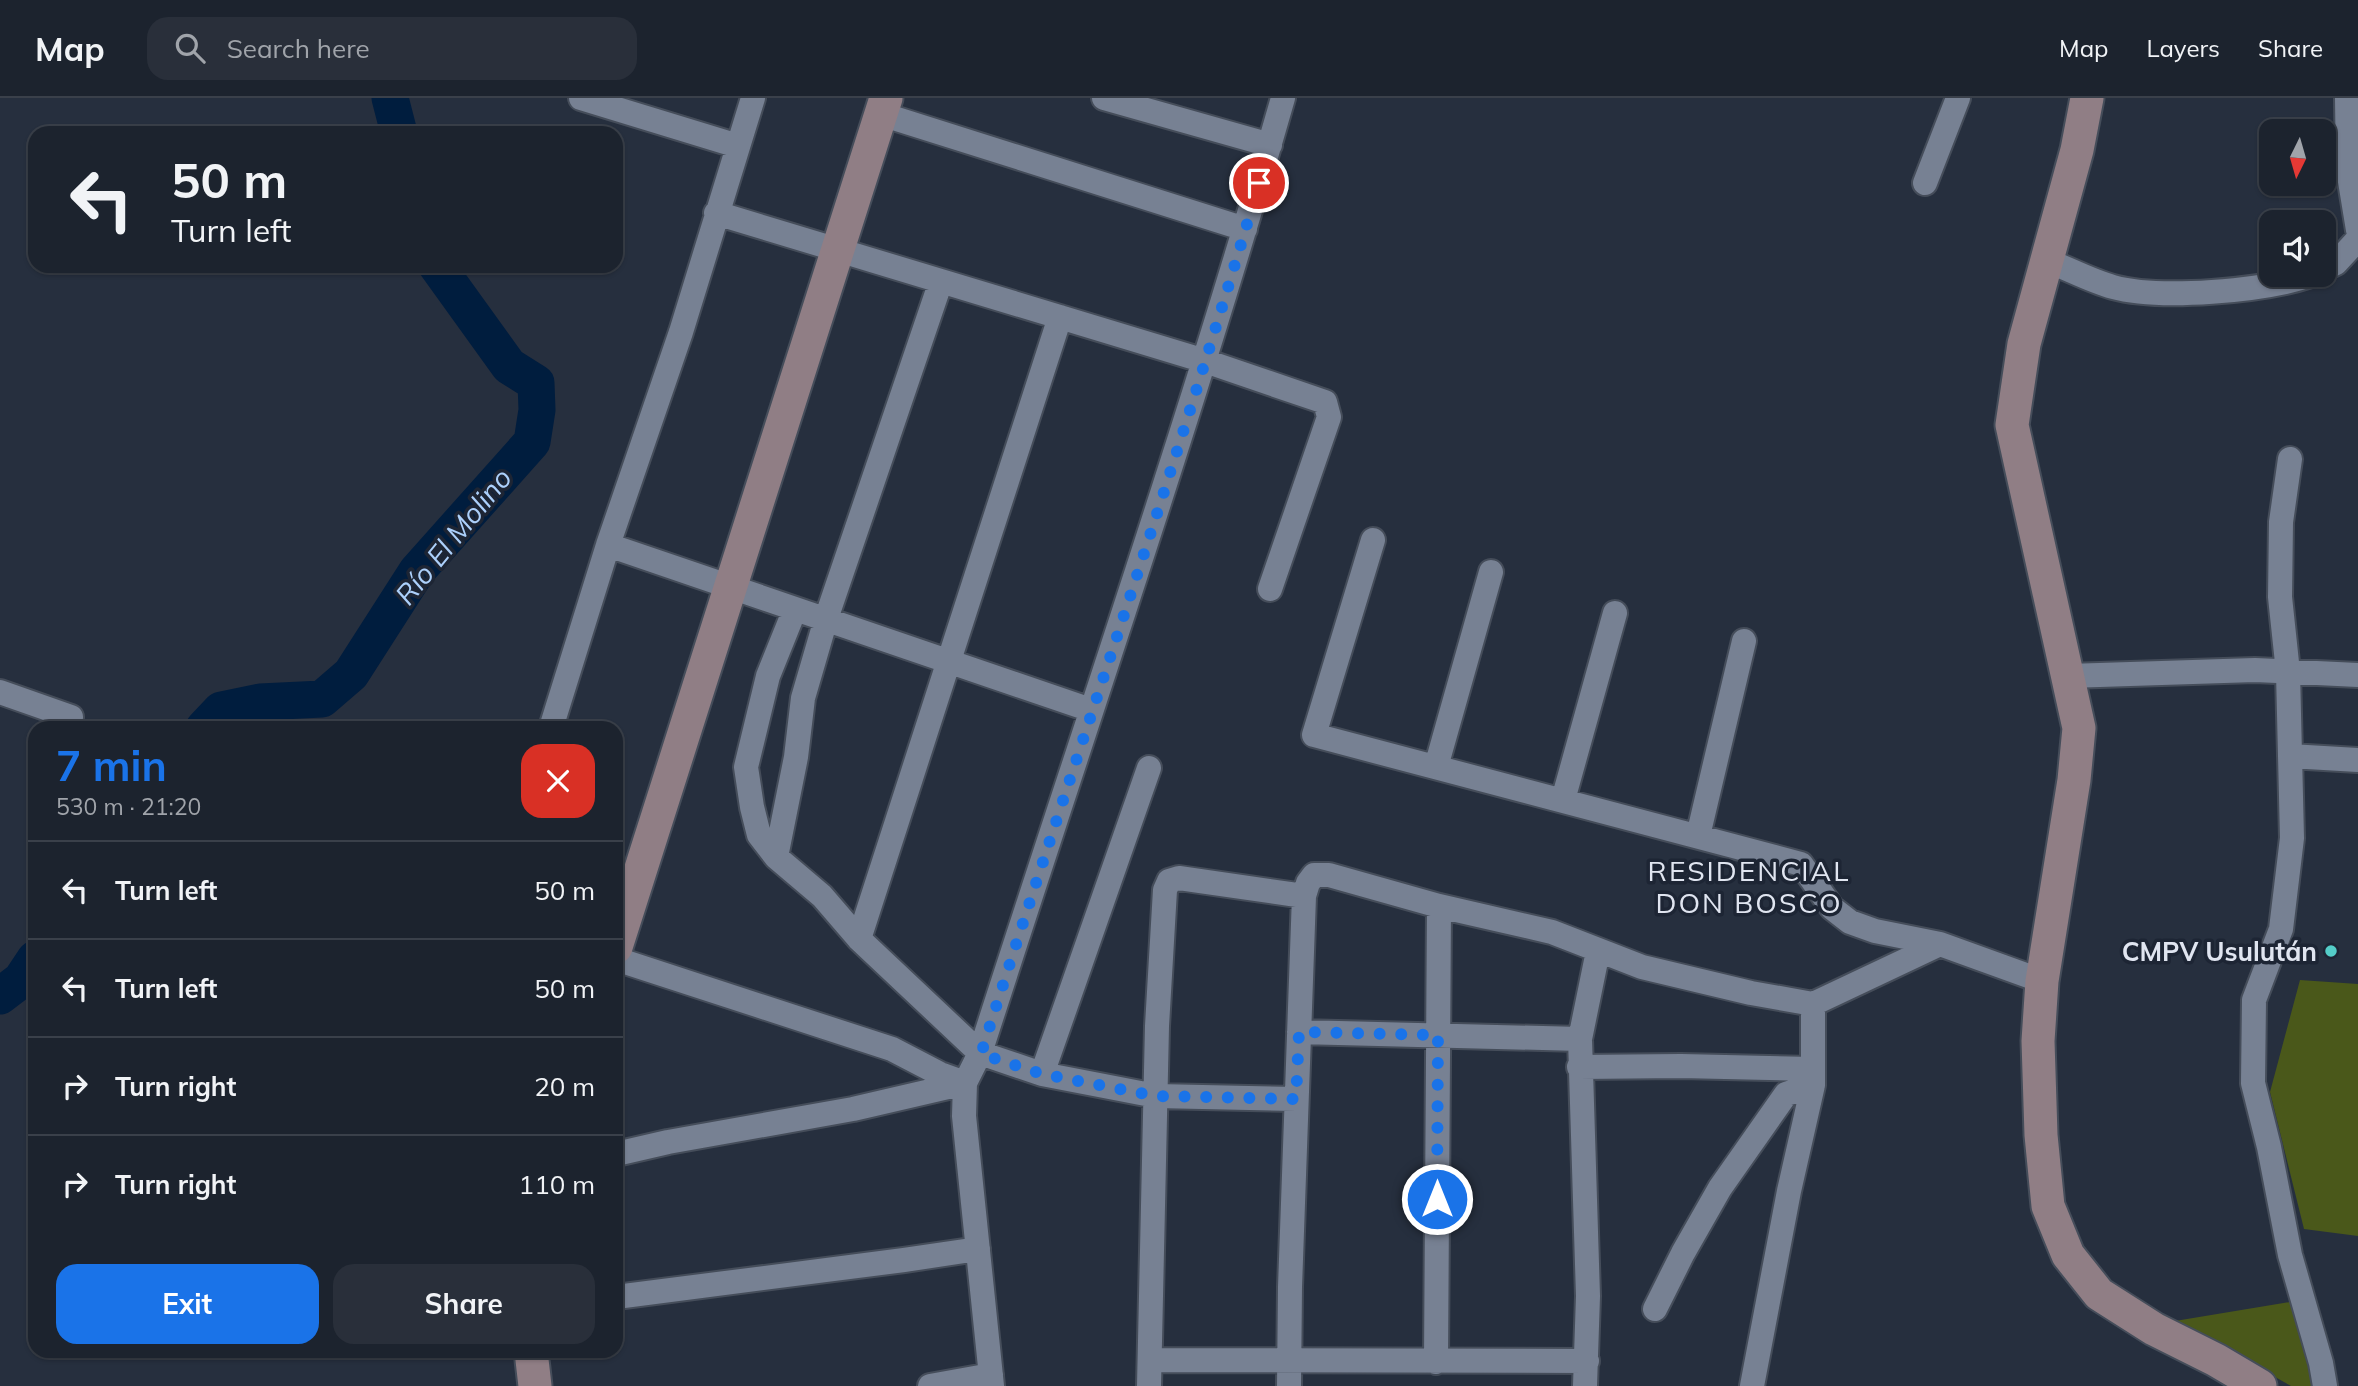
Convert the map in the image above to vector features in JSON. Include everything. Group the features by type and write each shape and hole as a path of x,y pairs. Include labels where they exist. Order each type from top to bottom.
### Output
{"street":[{"path":"581,98 613,103 738,146"},
{"path":"553,721 608,545 681,332 753,98"},
{"path":"1104,98 1270,145"},
{"path":"930,1386 991,1380 964,1116 965,1083 981,1054 1091,710 1167,485 1283,98"},
{"path":"1925,183 1958,98"},
{"path":"2087,98 2077,150 2024,344 2012,425 2080,728 2042,981 2038,1041 2041,1135 2048,1206 2068,1255 2099,1294 2154,1329 2260,1386"},
{"path":"2347,98 2348,169 2358,230"},
{"path":"623,925 883,106 1245,229"},
{"path":"716,212 1205,361 1325,402 1329,417 1269,589"},
{"path":"2336,263 2358,239"},
{"path":"2048,261 2114,287 2178,294 2259,285"},
{"path":"776,857 796,757 803,698 826,619 941,281"},
{"path":"859,939 1060,317"},
{"path":"2290,459 2281,522 2280,597 2288,673 2291,851 2281,929 2254,1000 2253,1083 2269,1147 2290,1255 2325,1386"},
{"path":"1373,540 1314,735 1801,864 1832,908 1850,922 1875,931 1940,944 2042,981"},
{"path":"608,545 1091,710"},
{"path":"1436,767 1491,572"},
{"path":"795,609 768,676 746,767 759,835 776,857 822,896 859,939 981,1054 1042,1074 1156,1096 1296,1099"},
{"path":"1563,800 1615,614"},
{"path":"1698,836 1744,641"},
{"path":"2068,676 2255,670 2358,675"},
{"path":"0,692 71,717"},
{"path":"2290,756 2358,760"},
{"path":"1042,1074 1149,768"},
{"path":"1289,1386 1304,895 1307,883 1314,875 1329,875 1439,906 1552,932 1642,967 1751,993 1813,1004 1940,944"},
{"path":"1149,1386 1157,1026 1165,890 1169,881 1178,878 1304,895"},
{"path":"1436,1362 1439,906"},
{"path":"1585,1386 1588,1296 1579,1067 1580,1039 1598,951"},
{"path":"623,961 892,1049 940,1074 965,1083"},
{"path":"1752,1386 1813,1077 1813,1004"},
{"path":"1299,1032 1580,1039"},
{"path":"1579,1067 1681,1066 1813,1077"},
{"path":"1655,1309 1720,1188 1786,1094 1813,1077"},
{"path":"623,1152 853,1109 965,1083"},
{"path":"623,1296 904,1261 978,1249"},
{"path":"532,1358 535,1386"},
{"path":"1150,1360 1587,1361"}],"green space":[{"path":"2300,980 2358,984 2358,1236 2304,1229 2270,1092"},
{"path":"2290,1302 2316,1386 2291,1386 2175,1321"}],"waterway":[{"name":"Río El Molino","path":"390,98 397,126"},
{"name":"Río El Molino","path":"211,721 221,710 260,702 322,699 351,674 417,571 532,442 537,410 536,383 509,366 442,273"},
{"name":"Río El Molino","path":"0,996 21,980 28,970"}],"place":[{"name":"CMPV Usulután","path":"2331,951"}],"district":[{"name":"RESIDENCIAL DON BOSCO","path":"1749,886"}],"route":[{"path":"1259,183 1167,485 1061,801 981,1054 1042,1074 1156,1096 1296,1099 1299,1032 1438,1035 1437,1199"}]}
